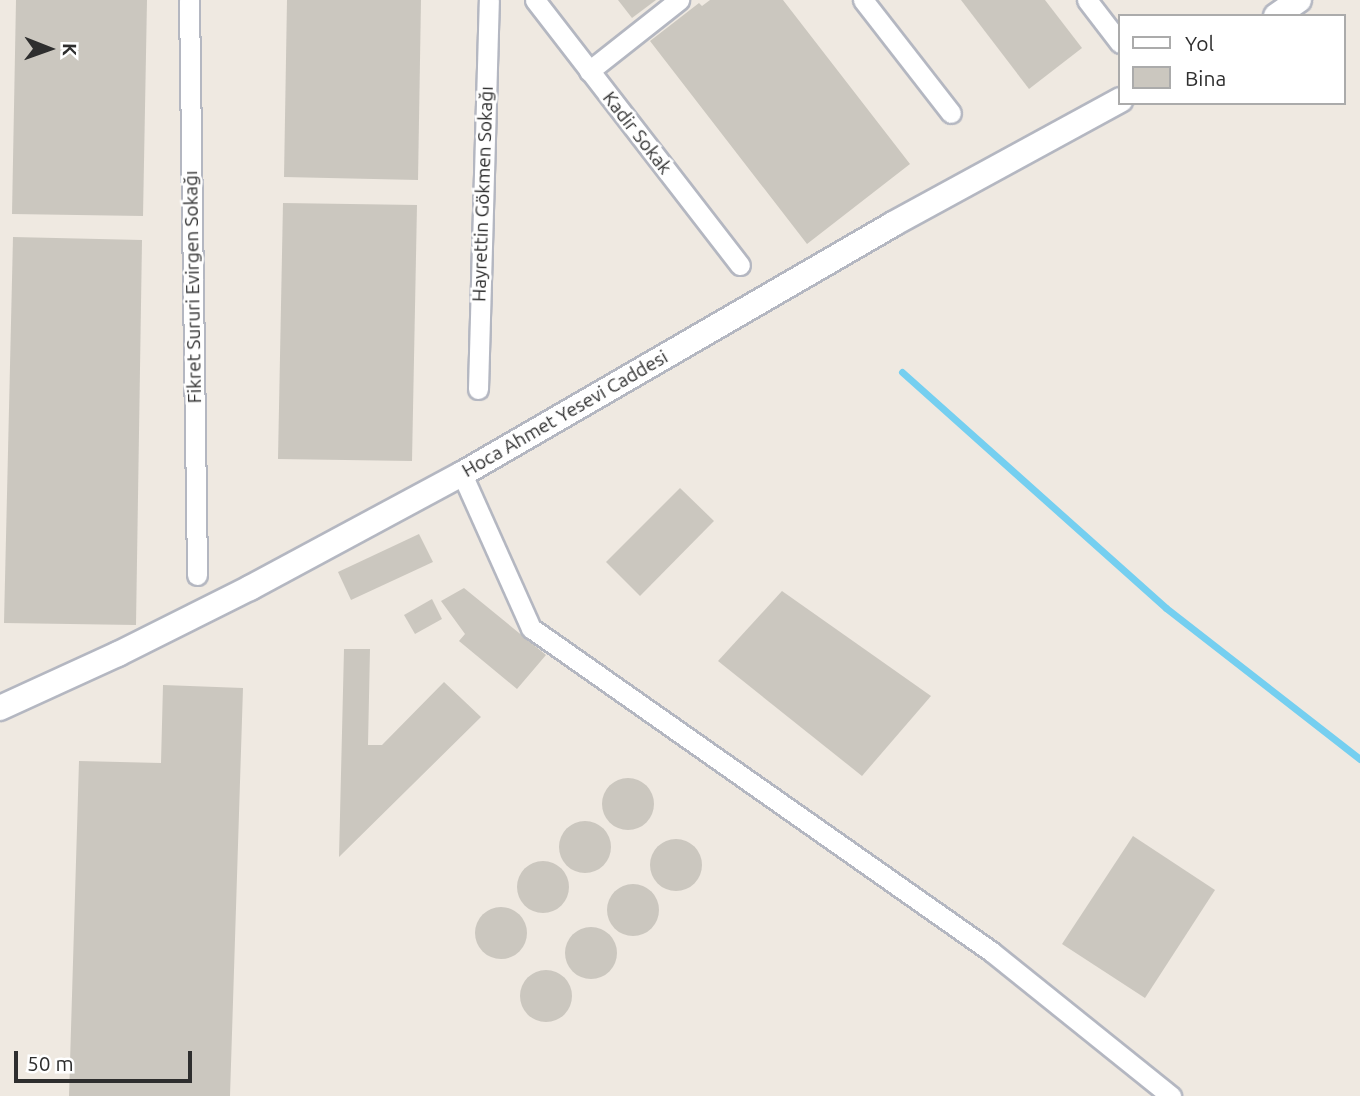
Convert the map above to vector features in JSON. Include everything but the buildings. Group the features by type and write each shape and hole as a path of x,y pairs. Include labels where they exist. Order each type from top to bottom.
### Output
{"street":[{"name":"Fikret Sururi Evirgen Sokağı","path":"189,0 197,575"},
{"name":"Hayrettin Gökmen Sokağı","path":"478,389 489,0"},
{"name":"Kadir Sokak","path":"535,0 740,265"},
{"path":"589,71 679,0"},
{"path":"863,0 951,113"},
{"path":"1087,0 1118,40"},
{"path":"1279,14 1298,0"},
{"name":"Hoca Ahmet Yesevi Caddesi","path":"0,708 238,594 462,474 893,224 1118,101"},
{"path":"462,474 531,628 992,952 1171,1096"}],"waterway":[{"path":"902,372 1166,608 1360,759"}]}
